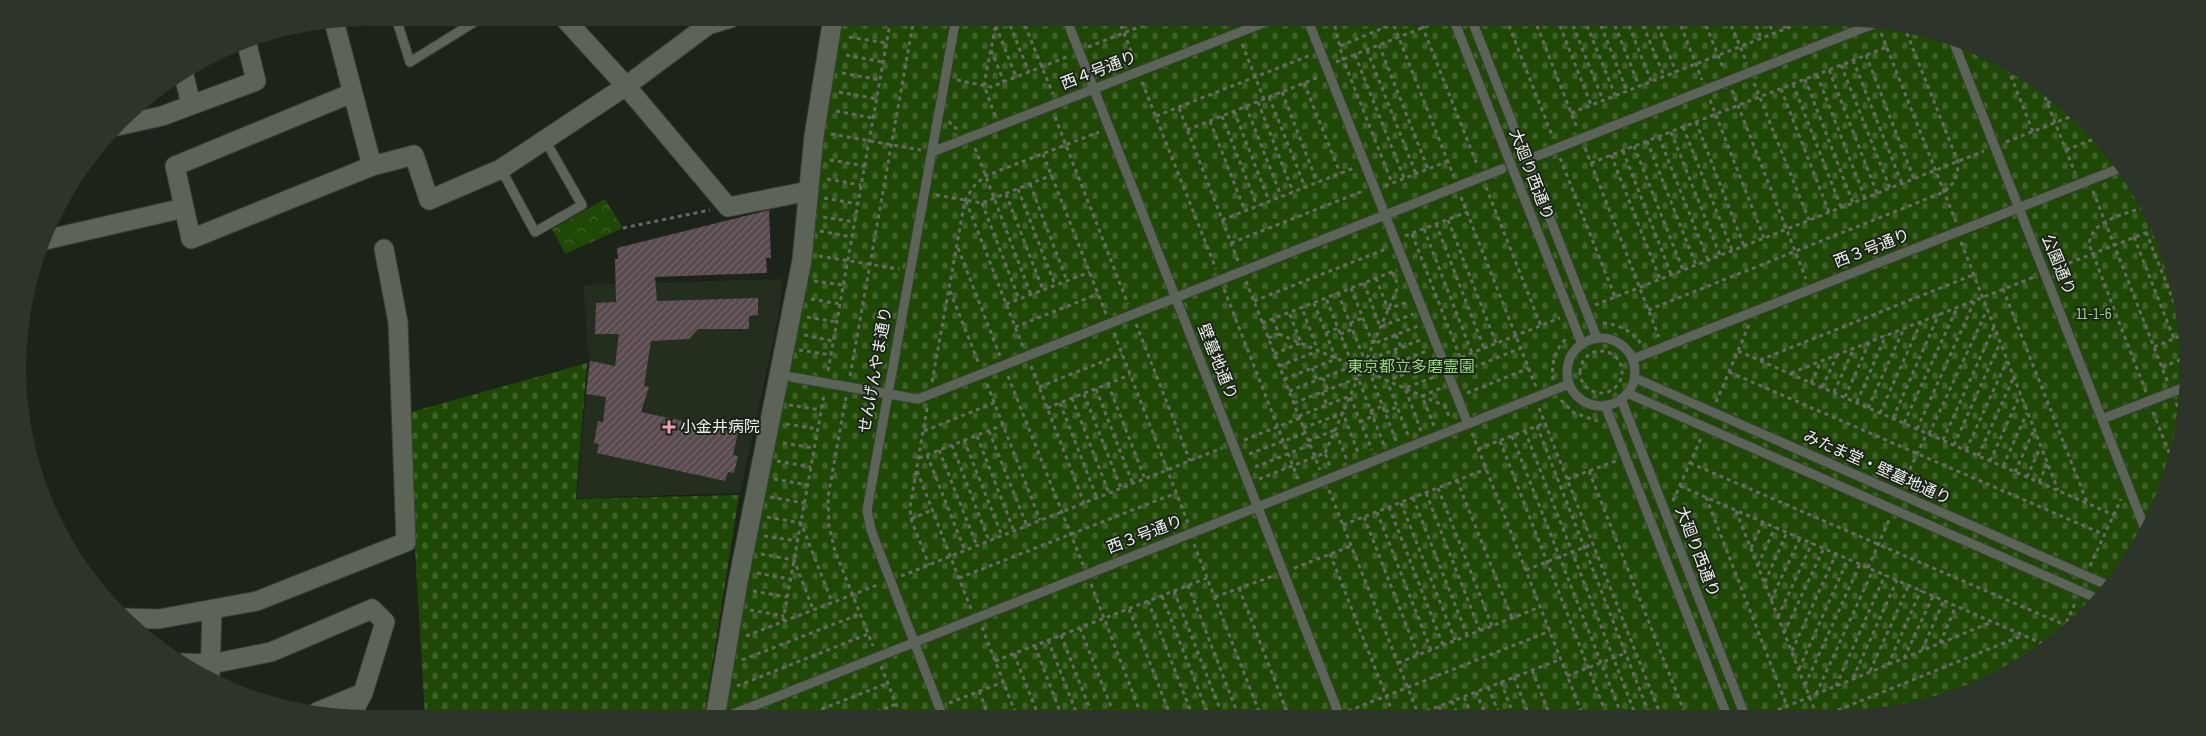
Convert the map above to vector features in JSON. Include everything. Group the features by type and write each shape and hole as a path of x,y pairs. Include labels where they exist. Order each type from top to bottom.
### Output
{"street":[{"path":"571,26 626,86 728,207 816,194"},
{"path":"352,93 175,166 191,238 372,166 414,156 429,200 501,169 626,86 699,26"},
{"path":"725,710 738,582 816,194 814,136 832,26"},
{"path":"336,28 372,166"},
{"path":"129,123 162,116 256,82 248,48"},
{"path":"185,80 191,105"},
{"path":"51,239 184,208"},
{"path":"135,618 160,619 212,611 257,601 406,542 398,322 384,249"},
{"path":"212,611 210,670 271,652 372,610 385,622 363,693 354,709"},
{"path":"328,707 363,693"}],"lane":[{"path":"399,26 410,62 469,26"},
{"name":"せんげんやま通り","path":"944,710 914,642 868,520 867,501 955,26"},
{"name":"壁墓地通り","path":"1069,26 1337,710"},
{"name":"西４号通り","path":"932,152 1255,26"},
{"path":"1310,26 1432,335 1457,397 1472,427"},
{"name":"大廻り西通り","path":"1453,26 1496,125 1582,344"},
{"name":"大廻り西通り","path":"1474,26 1597,338"},
{"path":"1537,156 1750,72 1874,28"},
{"name":"公園通り","path":"1955,47 2143,523"},
{"path":"1496,125 1511,119"},
{"path":"501,169 535,232 582,205 544,140"},
{"path":"791,377 918,399 1502,170"},
{"name":"西３号通り","path":"1633,359 2116,170"},
{"path":"1597,338 1608,338 1621,344 1633,359 1635,378 1624,396 1606,405 1594,405 1582,400 1569,384 1567,371 1570,358 1582,344 1597,338"},
{"name":"みたま堂・壁墓地通り","path":"1635,378 2103,583"},
{"name":"西３号通り","path":"740,710 1258,507 1472,427 1569,384"},
{"path":"2102,419 2179,389"},
{"name":"大廻り西通り","path":"1624,396 1670,526 1743,710"},
{"name":"みたま堂・壁墓地通り","path":"1624,396 1764,453 2092,596"},
{"name":"大廻り西通り","path":"1606,405 1725,710"},
{"path":"1764,453 1771,438"},
{"path":"1884,506 1891,490"},
{"path":"1655,532 1670,526"},
{"path":"2002,557 2009,542"},
{"path":"1698,643 1714,637"}],"path":[{"path":"783,622 890,26"},
{"path":"898,710 833,544 827,513 828,497 913,26"},
{"path":"996,26 984,85 999,126"},
{"path":"996,26 1016,77"},
{"path":"1010,26 1029,72"},
{"path":"1025,26 1053,94"},
{"path":"1121,26 1139,71"},
{"path":"1088,47 1142,26"},
{"path":"1335,26 1343,59 1392,183"},
{"path":"1340,46 1388,26"},
{"path":"1187,130 1304,83 1328,70 1343,59 1428,26"},
{"path":"1537,26 1663,347"},
{"path":"1560,26 1591,105"},
{"path":"1573,26 1603,100"},
{"path":"1587,26 1615,95"},
{"path":"1601,26 1627,91"},
{"path":"1615,26 1640,86"},
{"path":"1629,26 1652,81"},
{"path":"1643,26 1664,76"},
{"path":"1657,26 1676,72"},
{"path":"1681,26 1764,238"},
{"path":"1706,26 1806,279"},
{"path":"1731,26 1809,220"},
{"path":"1756,26 1761,38"},
{"path":"1770,26 1773,33"},
{"path":"1571,113 1791,26"},
{"path":"1879,29 1960,231"},
{"path":"1648,310 1944,192 1954,184 1958,174 1958,162 1907,33"},
{"path":"849,37 887,43"},
{"path":"1085,40 1091,55"},
{"path":"1242,43 1264,99"},
{"path":"1379,45 1428,169"},
{"path":"1591,163 1887,47"},
{"path":"956,80 991,87 1070,56 1067,48"},
{"path":"991,49 1004,82"},
{"path":"1368,50 1416,174"},
{"path":"1156,116 1321,51"},
{"path":"846,55 883,62"},
{"path":"1355,55 1404,178"},
{"path":"1866,55 1914,179"},
{"path":"1128,64 1144,58"},
{"path":"1853,60 1902,184"},
{"path":"1842,65 1890,188"},
{"path":"1829,70 1878,193"},
{"path":"954,90 958,71"},
{"path":"2009,72 2033,132"},
{"path":"842,73 880,80"},
{"path":"1817,75 1866,198"},
{"path":"1805,79 1853,203"},
{"path":"1142,82 1298,480"},
{"path":"1304,83 1340,173"},
{"path":"1793,84 1841,207"},
{"path":"1781,89 1829,212"},
{"path":"1045,98 1060,91"},
{"path":"839,92 877,99"},
{"path":"1282,92 1317,182"},
{"path":"2045,96 2075,173"},
{"path":"1269,97 1305,187"},
{"path":"2047,103 2051,101"},
{"path":"1258,102 1293,192"},
{"path":"1246,106 1281,196"},
{"path":"1178,108 1320,471"},
{"path":"836,111 873,118"},
{"path":"1234,111 1269,201"},
{"path":"988,120 1004,113"},
{"path":"1046,120 1064,113"},
{"path":"1055,116 1190,461"},
{"path":"1222,116 1257,206"},
{"path":"1995,147 2070,117"},
{"path":"949,119 953,127 964,128"},
{"path":"1210,121 1245,210"},
{"path":"1696,122 1744,246"},
{"path":"1097,124 1103,141"},
{"path":"1683,127 1732,250"},
{"path":"929,565 911,519 910,507 965,200 974,186 985,176 1100,132"},
{"path":"1671,132 1720,255"},
{"path":"832,134 921,150"},
{"path":"1659,136 1708,260"},
{"path":"2066,150 2092,140"},
{"path":"1647,141 1696,265"},
{"path":"1982,142 1989,159"},
{"path":"968,150 983,144"},
{"path":"1634,146 1683,270"},
{"path":"974,148 1031,295"},
{"path":"1623,151 1671,274"},
{"path":"1592,306 1985,151"},
{"path":"1043,154 1189,524"},
{"path":"1611,155 1660,279"},
{"path":"830,160 864,166"},
{"path":"1231,243 1448,161"},
{"path":"1222,220 1365,163"},
{"path":"936,195 982,203 1052,175"},
{"path":"826,179 861,185"},
{"path":"1030,184 1067,281"},
{"path":"2084,194 2102,186"},
{"path":"934,205 937,188"},
{"path":"1018,189 1055,285"},
{"path":"2092,190 2178,406"},
{"path":"816,194 858,204"},
{"path":"1006,194 1043,290"},
{"path":"982,203 1019,300"},
{"path":"623,228 728,207"},
{"path":"2140,209 2096,227 2090,235 2089,244 2169,452"},
{"path":"1254,301 1467,212"},
{"path":"820,216 855,222"},
{"path":"1947,224 1964,217"},
{"path":"1448,220 1496,343"},
{"path":"1436,224 1484,348"},
{"path":"1424,229 1472,353"},
{"path":"2044,272 2151,230"},
{"path":"817,231 852,237"},
{"path":"2146,232 2173,299"},
{"path":"1412,234 1460,358"},
{"path":"2134,237 2174,339"},
{"path":"1969,238 1960,242 2058,490"},
{"path":"957,246 1084,566"},
{"path":"813,255 900,269"},
{"path":"2052,259 2059,277"},
{"path":"1262,323 1406,267"},
{"path":"2031,268 2038,286"},
{"path":"1006,304 1090,272"},
{"path":"1760,360 1973,275"},
{"path":"1797,283 1815,276"},
{"path":"1790,373 2035,277"},
{"path":"1376,278 1388,309"},
{"path":"808,280 843,285"},
{"path":"1364,283 1380,327"},
{"path":"1365,363 1398,287"},
{"path":"1351,288 1373,344"},
{"path":"949,289 1040,520"},
{"path":"2003,289 2087,503"},
{"path":"1338,293 1396,441"},
{"path":"1015,327 1098,294"},
{"path":"806,298 840,304"},
{"path":"1326,298 1384,446"},
{"path":"1388,309 1418,298"},
{"path":"1917,429 1975,300"},
{"path":"1314,303 1336,359"},
{"path":"1302,308 1318,351"},
{"path":"1904,423 1957,308"},
{"path":"1901,487 1987,309"},
{"path":"1380,327 1423,310"},
{"path":"1289,312 1301,343"},
{"path":"1422,396 1460,358 1570,314"},
{"path":"1893,418 1939,314"},
{"path":"802,316 837,322"},
{"path":"1350,323 1363,318"},
{"path":"1273,319 1278,334"},
{"path":"1740,328 1758,321"},
{"path":"1373,344 1428,322"},
{"path":"1880,413 1921,322"},
{"path":"1599,323 1621,327 1634,335 1645,351"},
{"path":"1715,406 1749,325"},
{"path":"1943,440 1994,327"},
{"path":"1326,333 1338,328"},
{"path":"1868,408 1904,328"},
{"path":"1340,334 1353,329"},
{"path":"799,334 833,341"},
{"path":"1268,338 1278,334 1354,367"},
{"path":"1554,385 1552,367 1556,352 1571,334"},
{"path":"1641,344 1668,334"},
{"path":"1396,335 1401,347"},
{"path":"1289,391 1365,363 1432,335"},
{"path":"1857,402 1886,335"},
{"path":"2154,347 2178,337"},
{"path":"1845,397 1869,342"},
{"path":"1274,354 1301,343"},
{"path":"1954,445 2000,343"},
{"path":"1294,403 1437,347"},
{"path":"1404,388 1447,371 1521,348"},
{"path":"1834,392 1854,348"},
{"path":"796,349 831,355"},
{"path":"1395,350 1400,362"},
{"path":"1280,366 1318,351"},
{"path":"1738,351 2114,515"},
{"path":"1606,352 1618,359 1621,365 1620,379 1612,390 1599,393 1587,387 1583,382 1580,376 1582,363 1592,354 1606,352"},
{"path":"1038,387 1122,354"},
{"path":"1822,387 1838,354"},
{"path":"1284,379 1336,359"},
{"path":"1406,360 1410,372"},
{"path":"2162,367 2180,360"},
{"path":"1811,383 1821,361"},
{"path":"1966,450 2007,361"},
{"path":"1312,368 1317,380"},
{"path":"1457,397 1529,368 1538,390"},
{"path":"1387,381 1410,372 1447,371"},
{"path":"1729,372 2105,535"},
{"path":"1369,373 1445,406"},
{"path":"1047,408 1130,375"},
{"path":"1330,467 1325,453 1358,377"},
{"path":"1323,378 1328,390"},
{"path":"1978,456 2014,378"},
{"path":"1387,381 1409,436"},
{"path":"1108,384 1145,479"},
{"path":"1404,388 1421,431"},
{"path":"1096,389 1133,484"},
{"path":"1322,392 1327,404"},
{"path":"1084,394 1121,488"},
{"path":"1558,395 1574,413 1589,419 1604,421"},
{"path":"1990,461 2020,395"},
{"path":"1244,440 1350,396"},
{"path":"1350,396 1372,451"},
{"path":"1422,396 1434,426"},
{"path":"1072,398 1109,493"},
{"path":"923,431 994,403"},
{"path":"1060,403 1097,498"},
{"path":"1537,403 1658,710"},
{"path":"786,404 821,410"},
{"path":"1370,411 1383,406"},
{"path":"1385,412 1397,407"},
{"path":"2002,466 2027,412"},
{"path":"1303,428 1343,413"},
{"path":"1343,413 1359,456"},
{"path":"1360,422 1373,416"},
{"path":"783,423 818,429"},
{"path":"1478,449 1545,423"},
{"path":"919,458 1003,425"},
{"path":"1537,426 1648,710"},
{"path":"1464,437 1472,427"},
{"path":"1308,440 1335,430"},
{"path":"1335,430 1347,460"},
{"path":"2015,472 2034,430"},
{"path":"989,431 1027,526"},
{"path":"1525,431 1634,710"},
{"path":"1249,454 1305,433"},
{"path":"1670,506 1703,434"},
{"path":"977,436 1014,531"},
{"path":"1473,436 1581,710"},
{"path":"1512,436 1620,710"},
{"path":"900,576 1224,448 1220,438"},
{"path":"964,440 1002,536"},
{"path":"1500,441 1605,710"},
{"path":"780,443 814,448"},
{"path":"952,445 989,541"},
{"path":"1254,467 1310,445"},
{"path":"2027,477 2041,447"},
{"path":"939,450 977,546"},
{"path":"1259,479 1325,453"},
{"path":"927,455 964,551"},
{"path":"1567,479 1620,460"},
{"path":"776,461 811,466"},
{"path":"1690,463 2064,624"},
{"path":"2039,482 2047,464"},
{"path":"1343,525 1486,469"},
{"path":"916,471 972,610"},
{"path":"1590,471 1684,710"},
{"path":"773,479 808,485"},
{"path":"1458,480 1512,618"},
{"path":"1322,493 1338,486"},
{"path":"1680,486 2041,643"},
{"path":"1438,488 1492,626"},
{"path":"1329,490 1417,710"},
{"path":"959,578 1176,493"},
{"path":"1426,493 1480,631"},
{"path":"2086,576 2122,498 2132,494"},
{"path":"770,497 804,503"},
{"path":"1705,497 1787,706"},
{"path":"1413,498 1467,636"},
{"path":"2122,498 2125,506"},
{"path":"1401,502 1455,640"},
{"path":"1389,507 1443,645"},
{"path":"911,519 932,510"},
{"path":"1736,510 1815,710"},
{"path":"1377,512 1431,650"},
{"path":"1868,568 1891,516"},
{"path":"766,517 801,523"},
{"path":"1364,517 1418,655"},
{"path":"1180,528 1197,521"},
{"path":"1751,548 1763,522"},
{"path":"801,523 832,602"},
{"path":"1758,565 1775,527"},
{"path":"1765,583 1787,532"},
{"path":"763,536 798,541"},
{"path":"1200,538 1193,541 1258,710"},
{"path":"1771,600 1800,538"},
{"path":"1778,617 1812,543"},
{"path":"1526,570 1593,544"},
{"path":"1294,569 1351,546"},
{"path":"1784,633 1824,548"},
{"path":"760,554 794,560"},
{"path":"1330,554 1392,710"},
{"path":"1792,651 1836,554"},
{"path":"1799,669 1848,559"},
{"path":"794,560 813,610"},
{"path":"1290,560 1297,578"},
{"path":"1075,569 1092,562"},
{"path":"1805,685 1860,564"},
{"path":"1270,567 1277,584"},
{"path":"897,568 903,584"},
{"path":"1816,694 1873,570"},
{"path":"756,573 791,579"},
{"path":"1836,686 1886,575"},
{"path":"1215,597 1273,576"},
{"path":"995,661 1207,578"},
{"path":"1853,679 1897,580"},
{"path":"1090,582 1139,710"},
{"path":"745,636 881,583"},
{"path":"1188,585 1236,710"},
{"path":"1870,672 1909,585"},
{"path":"1239,588 1287,710"},
{"path":"1888,664 1921,590"},
{"path":"753,591 787,598"},
{"path":"1174,591 1220,710"},
{"path":"2068,621 2081,591"},
{"path":"1162,596 1206,710"},
{"path":"1904,658 1933,596"},
{"path":"1921,651 1944,600"},
{"path":"1148,601 1190,710"},
{"path":"963,613 980,606"},
{"path":"1940,644 1956,606"},
{"path":"1398,663 1540,607"},
{"path":"1129,609 1167,710"},
{"path":"750,610 784,616"},
{"path":"741,660 860,614"},
{"path":"1777,710 1993,622"},
{"path":"973,627 981,624 1014,710"},
{"path":"1080,628 1112,710"},
{"path":"1345,702 1348,710 1550,631"},
{"path":"737,686 868,634"},
{"path":"1062,635 1090,710"},
{"path":"1838,710 2024,635"},
{"path":"1048,640 1075,710"},
{"path":"1035,646 1059,710"},
{"path":"1567,676 1626,653"},
{"path":"1014,654 1035,710"},
{"path":"1431,710 1561,659"},
{"path":"1532,670 1548,710"},
{"path":"1514,677 1527,710"},
{"path":"946,704 1003,682"},
{"path":"1501,682 1512,710"},
{"path":"819,710 888,683"},
{"path":"1488,687 1498,710"},
{"path":"979,691 986,710"},
{"path":"1476,692 1484,710"},
{"path":"943,696 946,710"},
{"path":"1464,697 1469,710"},
{"path":"1452,701 1456,710"},
{"path":"881,710 896,704"},
{"path":"1439,706 1441,710"}],"shaded area":[{"name":"小金井病院","path":"783,279 778,319 740,493 577,498 589,360 583,285"}],"green space":[{"name":"東京都立多磨霊園","path":"839,26 1838,26 1883,29 1905,33 1948,44 1969,52 1989,61 2028,84 2080,126 2122,178 2145,217 2154,237 2162,258 2173,301 2177,323 2180,368 2177,413 2173,435 2162,478 2145,519 2122,558 2080,610 2028,652 1989,675 1948,692 1905,703 1883,707 1838,710 725,710 746,578 811,249 819,190 820,138"},
{"path":"605,199 623,228 565,254 552,229"},
{"path":"587,363 576,499 739,495 705,710 425,710 407,413"}],"building":[{"path":"769,210 771,258 766,258 767,273 655,277 657,301 758,298 758,315 749,316 749,329 698,329 689,339 651,341 644,386 649,387 641,412 738,433 733,455 738,456 734,473 728,472 725,481 597,453 599,444 594,443 598,421 603,422 606,397 586,394 590,361 615,366 619,334 595,334 596,303 616,302 615,259 618,259 617,248"}],"place":[{"name":"小金井病院","path":"669,427"}],"park label":[{"name":"11-1-6","path":"2094,314"}]}
